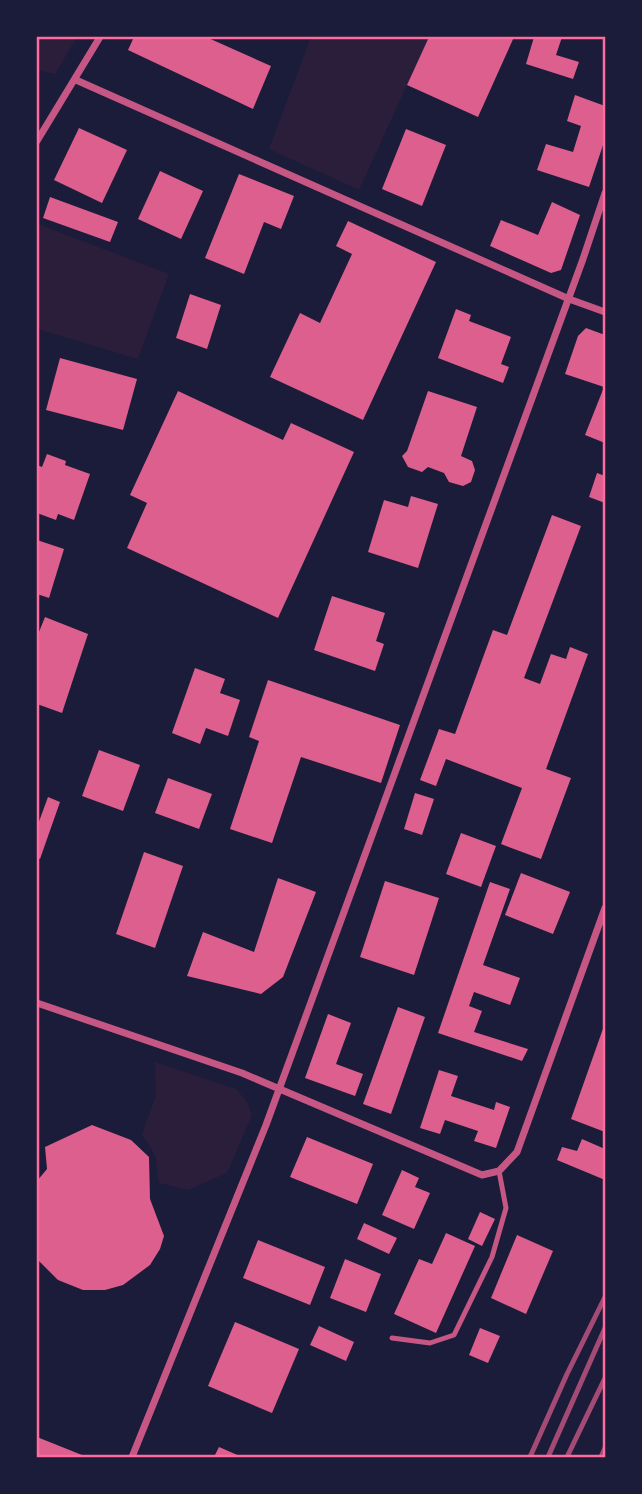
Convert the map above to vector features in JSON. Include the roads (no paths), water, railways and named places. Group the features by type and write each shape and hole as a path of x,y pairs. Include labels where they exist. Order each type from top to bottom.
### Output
{"street":[{"path":"37,141 100,37"},
{"path":"76,80 569,299 605,312"},
{"path":"132,1457 279,1089 569,299 605,193"},
{"path":"37,1003 242,1073 482,1175 499,1171 517,1152 605,908"}],"lane":[{"path":"392,1338 430,1343 454,1335 492,1256 506,1208 499,1171"}],"railway":[{"path":"530,1457 605,1297"},
{"path":"548,1457 605,1328"},
{"path":"567,1457 605,1378"},
{"path":"601,1457 605,1448"}]}
